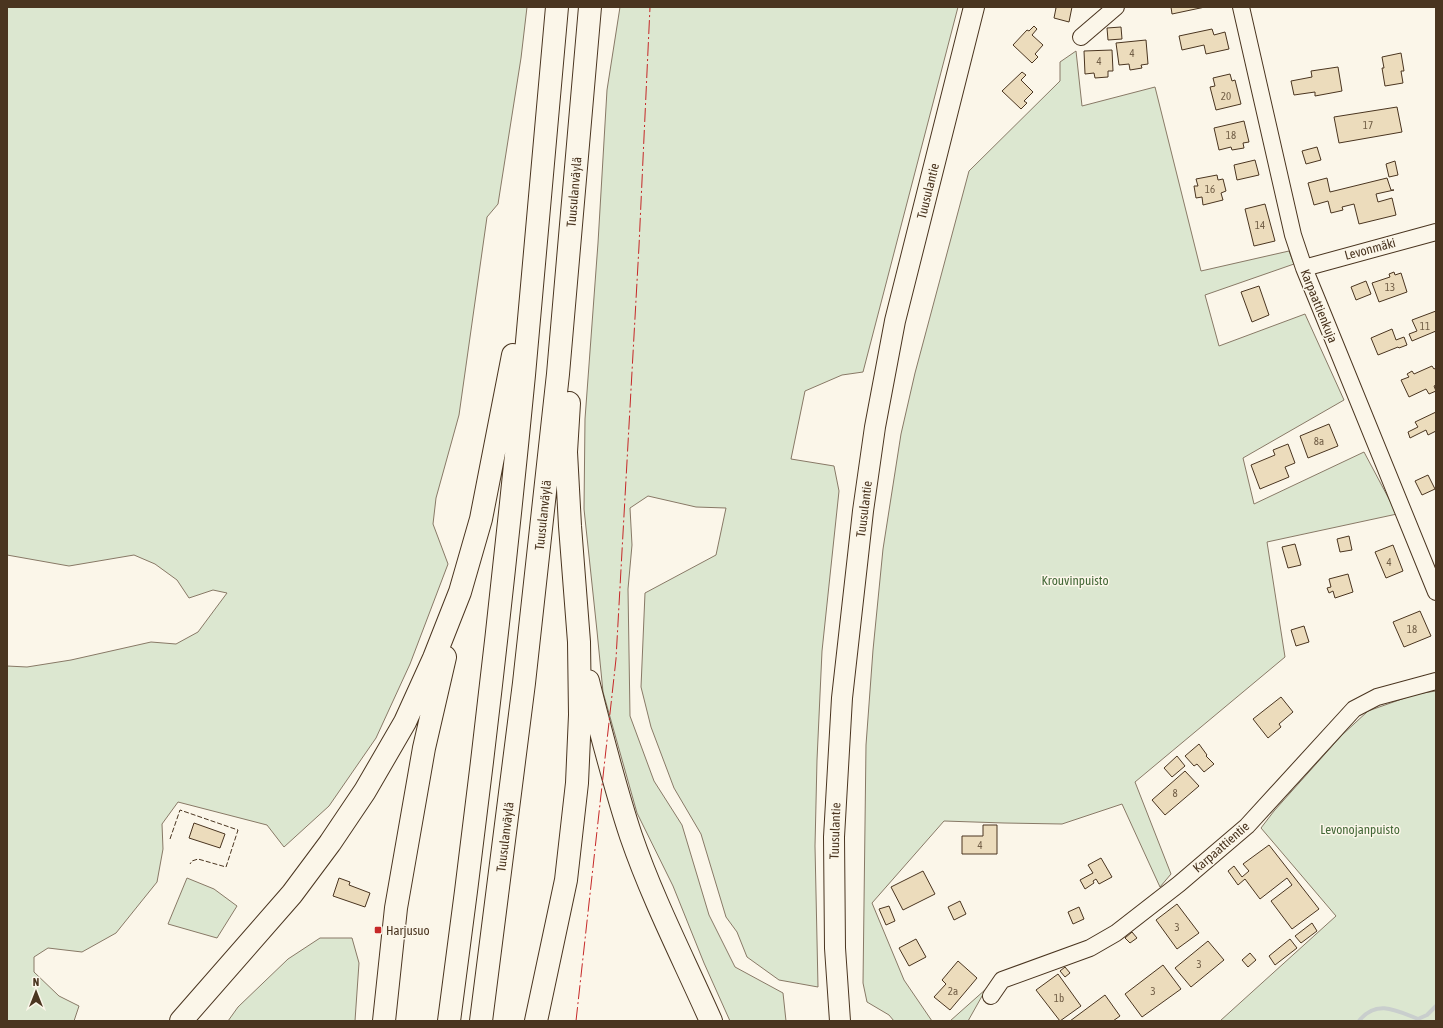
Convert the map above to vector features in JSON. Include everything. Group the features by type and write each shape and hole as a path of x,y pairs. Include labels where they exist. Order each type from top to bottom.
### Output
{"highway":[{"path":"449,1021 492,681 524,373 557,7"},
{"name":"Tuusulanväylä","path":"481,1021 523,690 558,374 590,7"},
{"path":"384,1021 396,908 422,756 460,592 480,519 536,238"},
{"path":"536,1021 566,880 577,775 580,715 579,642 566,452 570,387 569,251"},
{"path":"181,1021 292,894 330,843 365,791 405,722 434,658 460,592"},
{"path":"579,642 598,719 632,837 659,905 711,1021"}],"main road":[{"name":"Tuusulantie","path":"840,1021 835,948 834,837 842,698 864,503 875,427 895,321 974,7"}],"street":[{"path":"1081,37 1116,7"},
{"name":"Karpaattienkuja","path":"1241,7 1293,235 1304,268 1436,592"},
{"name":"Levonmäki","path":"1304,268 1436,232"},
{"name":"Karpaattientie","path":"991,996 1002,980 1090,948 1116,933 1180,884 1247,826 1354,709 1377,697 1436,681"}],"green space":[{"path":"7,7 527,7 521,58 498,204 487,217 459,415 436,498 433,524 448,564 410,664 376,738 329,806 284,847 267,825 178,802 162,824 163,849 157,882 116,933 82,952 48,948 34,957 34,972 59,996 79,1006 74,1021 7,1021 7,666 27,667 71,660 151,642 176,644 198,632 227,593 213,590 189,598 177,580 155,564 134,555 69,566 7,555"},
{"path":"620,7 958,7 863,372 842,375 805,391 791,459 834,466 839,491 822,651 817,760 815,846 818,987 779,980 747,957 737,932 726,917 701,834 674,788 651,727 641,687 645,593 716,555 726,508 696,507 648,496 630,508 632,545 628,589 630,716 654,781 682,825 709,915 735,967 783,993 786,1021 730,1021 704,963 673,886 637,813 603,692 584,509 585,419 598,243 607,90"},
{"name":"Krouvinpuisto","path":"1076,51 1082,106 1155,87 1201,271 1289,251 1294,264 1205,295 1219,346 1305,314 1344,400 1243,458 1254,504 1364,452 1397,514 1267,542 1285,657 1135,782 1171,874 1160,887 1122,804 1062,824 944,821 872,903 904,980 932,1021 894,1021 889,1015 867,1002 863,983 866,745 873,650 883,549 901,434 915,373 969,171 1060,81 1060,62"},
{"name":"Levonojanpuisto","path":"1436,691 1436,1021 1220,1021 1336,916 1261,828 1274,811 1342,735 1368,711 1416,694"},
{"path":"187,878 214,889 237,906 217,938 168,924"},
{"path":"320,938 352,938 359,963 355,1021 228,1021 238,1007 288,959"},
{"path":"986,989 968,1021 950,1021"}],"building":[{"path":"1054,7 1072,7 1069,22 1054,18 1056,8"},
{"path":"1171,7 1205,7 1172,14"},
{"path":"1034,26 1037,29 1032,35 1043,45 1035,54 1038,57 1032,63 1013,45 1027,30 1029,31"},
{"path":"1121,27 1122,39 1108,40 1107,28"},
{"path":"1212,29 1214,35 1225,32 1229,49 1206,54 1204,45 1182,50 1179,36"},
{"path":"1146,40 1148,64 1141,65 1142,68 1130,70 1129,64 1119,65 1116,43"},
{"path":"1112,50 1113,71 1108,71 1108,77 1095,78 1094,73 1085,74 1084,51"},
{"path":"1401,53 1404,71 1401,71 1403,83 1385,86 1382,57"},
{"path":"1338,67 1342,91 1315,96 1315,92 1294,95 1291,81 1312,77 1311,71"},
{"path":"1022,72 1026,75 1021,80 1033,92 1024,101 1027,103 1021,109 1002,91"},
{"path":"1230,74 1232,81 1235,80 1241,104 1216,110 1210,87 1215,86 1213,78"},
{"path":"1397,107 1402,132 1339,143 1334,117"},
{"path":"1244,121 1249,142 1243,143 1244,148 1232,150 1231,147 1219,150 1214,128"},
{"path":"1317,147 1321,160 1306,164 1302,151"},
{"path":"1255,160 1259,175 1237,180 1234,165"},
{"path":"1395,161 1398,175 1389,177 1386,164"},
{"path":"1217,175 1218,180 1223,179 1226,191 1221,193 1223,200 1203,205 1202,197 1196,198 1194,186 1198,186 1196,179"},
{"path":"1327,178 1330,192 1387,178 1391,190 1394,190 1376,194 1378,202 1392,198 1396,215 1359,224 1354,204 1342,207 1343,210 1331,213 1328,201 1314,205 1308,183"},
{"path":"1265,204 1275,241 1254,246 1245,209"},
{"path":"1394,272 1395,275 1401,273 1407,292 1379,302 1372,283 1390,277 1389,274"},
{"path":"1366,281 1371,294 1356,300 1351,287"},
{"path":"1259,286 1269,315 1252,322 1241,292"},
{"path":"1436,311 1436,331 1412,341 1409,334 1417,331 1412,320"},
{"path":"1392,329 1396,340 1404,337 1407,345 1378,355 1371,338"},
{"path":"1432,366 1434,369 1436,368 1436,385 1434,386 1436,391 1429,394 1426,389 1409,397 1401,380 1409,377 1407,374 1412,371 1414,374"},
{"path":"1436,412 1436,431 1428,435 1426,430 1410,438 1408,432 1418,427 1415,422"},
{"path":"1329,424 1338,446 1308,458 1300,436"},
{"path":"1288,444 1295,463 1285,467 1289,477 1260,489 1251,465 1275,455 1273,450"},
{"path":"1428,475 1435,489 1422,495 1415,481"},
{"path":"1349,536 1352,550 1340,552 1337,539"},
{"path":"1295,544 1301,565 1288,568 1282,547"},
{"path":"1393,545 1403,571 1386,578 1375,552"},
{"path":"1348,574 1353,592 1335,598 1333,591 1329,593 1327,588 1331,587 1329,579"},
{"path":"1420,611 1431,636 1404,647 1393,622"},
{"path":"1304,626 1309,642 1296,646 1291,630"},
{"path":"1281,697 1293,712 1279,724 1281,727 1268,738 1253,719"},
{"path":"1199,744 1207,755 1206,756 1214,764 1204,772 1197,764 1194,766 1185,756"},
{"path":"1177,756 1185,766 1172,777 1164,768"},
{"path":"1185,771 1199,786 1165,815 1152,800"},
{"path":"194,823 225,834 220,848 189,838"},
{"path":"983,825 997,825 997,854 962,854 962,836 983,836"},
{"path":"1269,845 1319,909 1292,929 1271,901 1292,885 1287,878 1260,899 1245,879 1238,885 1228,871 1234,866 1242,877 1249,871 1243,864"},
{"path":"1101,858 1112,877 1099,884 1096,879 1093,881 1094,883 1085,889 1080,880 1093,873 1088,865"},
{"path":"923,871 935,894 903,910 891,887"},
{"path":"339,878 350,882 349,885 370,893 365,907 333,896"},
{"path":"960,901 966,914 954,920 948,907"},
{"path":"1177,904 1199,933 1177,949 1156,920"},
{"path":"889,906 895,921 886,925 879,909"},
{"path":"1079,907 1084,919 1073,924 1068,912"},
{"path":"1312,923 1317,931 1301,943 1295,936"},
{"path":"1132,932 1137,938 1130,943 1125,938"},
{"path":"916,939 926,957 909,966 899,948"},
{"path":"1290,939 1297,948 1275,965 1269,956"},
{"path":"1208,941 1224,960 1191,987 1175,968"},
{"path":"1250,953 1256,960 1248,967 1242,960"},
{"path":"958,961 977,978 950,1010 934,997 946,984 942,980"},
{"path":"1163,965 1181,989 1142,1017 1125,994"},
{"path":"1065,967 1070,973 1065,977 1060,971"},
{"path":"1058,974 1081,1006 1060,1021 1036,990"},
{"path":"1105,995 1120,1016 1113,1021 1070,1021"}],"waterway":[{"path":"1359,1021 1372,1010 1379,1008 1387,1008 1402,1012 1418,1019 1427,1015 1436,1006"}],"fence":[{"path":"170,839 180,810 238,830 226,867 198,859 192,861 190,864"}],"power":[{"path":"576,1021 616,659 639,246 650,7"}],"place":[{"name":"Harjusuo","path":"378,930"}]}
